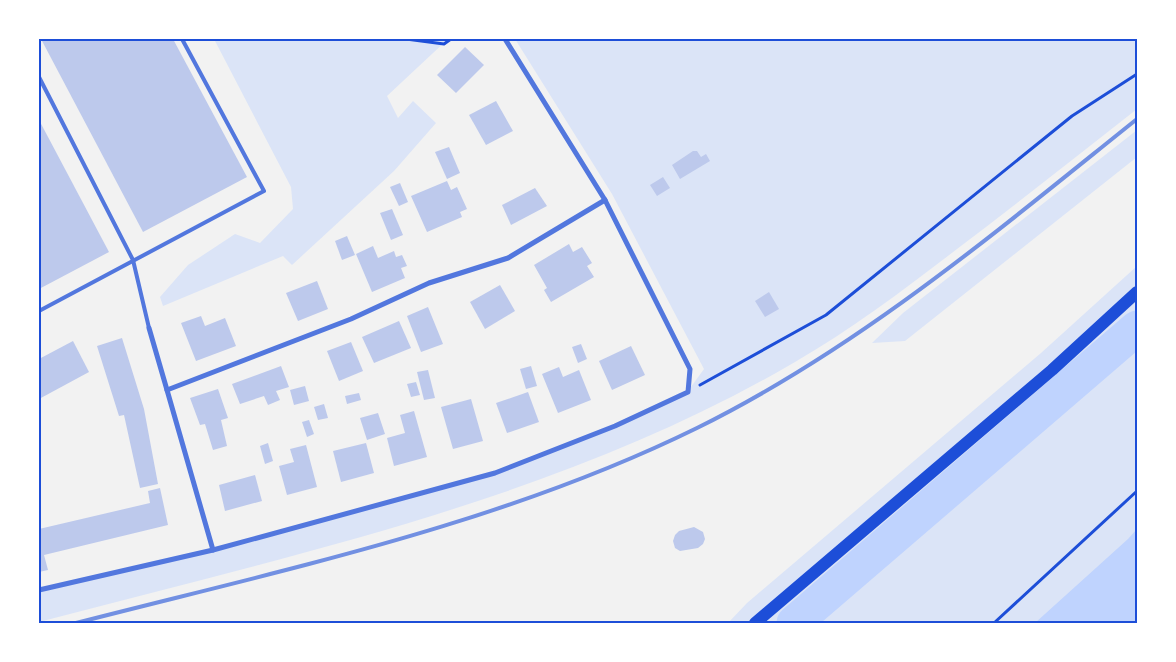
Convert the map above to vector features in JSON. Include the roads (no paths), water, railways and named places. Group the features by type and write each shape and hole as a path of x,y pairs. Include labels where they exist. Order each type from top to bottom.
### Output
{"main road":[{"path":"755,623 1052,370 1137,292"}],"street":[{"path":"39,590 213,550 495,473 615,426 688,392 690,369 605,200 505,39"},
{"path":"167,390 350,318 429,283 508,258 605,200"},
{"path":"149,328 213,550"}],"lane":[{"path":"39,311 264,191 182,39"},
{"path":"39,77 133,260 149,328"}],"water":[{"path":"1137,529 1137,623 1035,623 1128,539"}],"waterway":[{"path":"794,623 1137,328"}],"railway":[{"path":"76,623 313,563 470,518 623,462 697,428 757,396 814,362 870,325 979,245 1137,119"}]}
